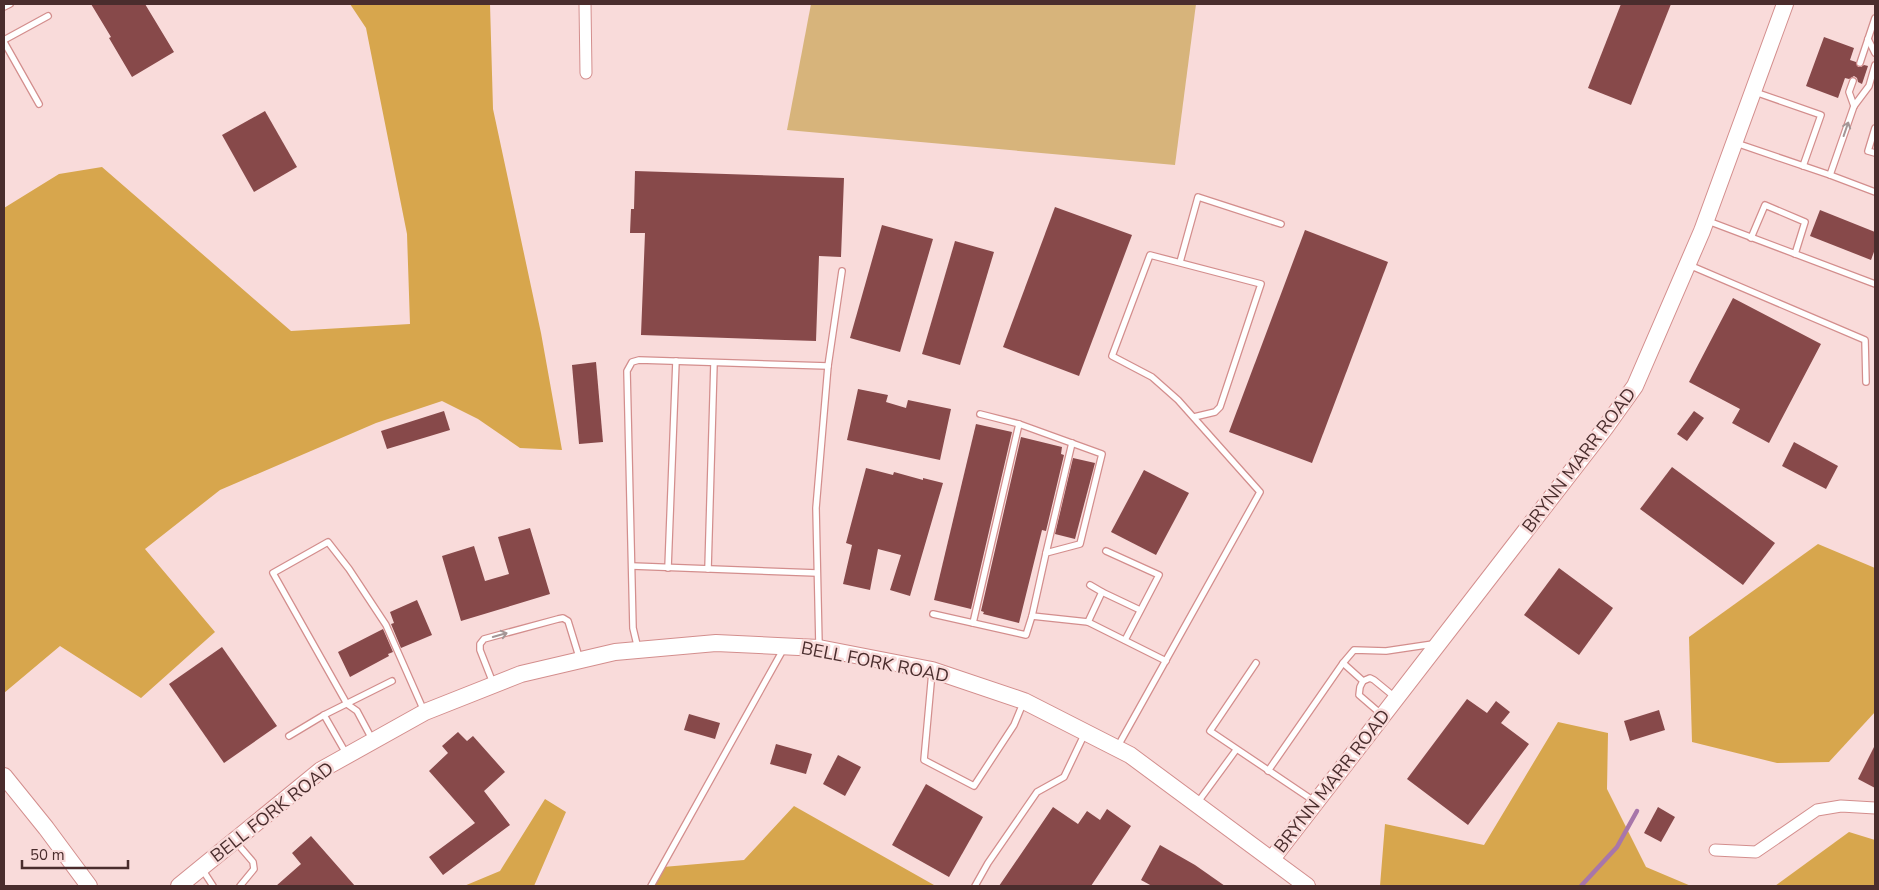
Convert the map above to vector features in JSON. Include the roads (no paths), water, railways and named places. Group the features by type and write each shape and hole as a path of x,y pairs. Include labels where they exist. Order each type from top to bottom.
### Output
{"main road":[{"name":"BRYNN MARR ROAD","path":"1272,859 1599,436 1635,386 1706,220 1785,4"},
{"name":"BELL FORK ROAD","path":"179,886 321,770 425,712 521,674 580,660 615,652 716,643 819,648 932,670 1024,702 1086,731 1130,755 1307,886"},
{"path":"4,776 90,886"}],"street":[{"path":"585,4 586,73"},
{"path":"1715,850 1756,852 1817,810 1841,806 1875,808"}],"lane":[{"path":"4,7 10,4"},
{"path":"39,104 4,41 48,16"},
{"path":"1860,63 1875,18"},
{"path":"1868,39 1875,53"},
{"path":"1830,175 1854,106 1869,86 1875,65"},
{"path":"1853,81 1849,92 1854,106"},
{"path":"1753,91 1821,115 1803,166"},
{"path":"1875,128 1868,151 1875,153"},
{"path":"1734,142 1875,192"},
{"path":"1180,262 1198,197 1281,224"},
{"path":"1751,238 1765,205 1805,222 1795,254"},
{"path":"1706,220 1875,284"},
{"path":"1117,748 1260,492 1178,400 1152,377 1112,356 1150,255 1261,284 1220,407 1215,412 1194,417"},
{"path":"1687,264 1865,340 1866,382"},
{"path":"819,648 816,508 828,366 842,271"},
{"path":"638,650 633,628 627,371 632,362 639,360 828,366"},
{"path":"668,568 676,361"},
{"path":"708,569 714,362"},
{"path":"980,414 1019,424 1102,454 1080,544 1046,553"},
{"path":"973,623 1019,424"},
{"path":"933,614 1026,635 1072,442"},
{"path":"373,741 357,711 347,704 273,573 328,542 349,569 386,625 425,712"},
{"path":"1106,551 1158,575 1125,640"},
{"path":"632,566 817,573"},
{"path":"1090,585 1140,610"},
{"path":"1088,622 1102,592"},
{"path":"1032,616 1088,622 1166,661"},
{"path":"493,686 480,650 480,644 484,639 563,618 568,621 580,660"},
{"path":"1268,771 1354,650 1386,651 1439,644"},
{"path":"651,886 785,646"},
{"path":"1256,663 1210,732 1316,803"},
{"path":"1343,663 1363,681"},
{"path":"932,670 924,760 974,786 1014,725 1024,702"},
{"path":"1383,715 1359,695 1363,681 1370,678 1374,680 1397,698"},
{"path":"289,736 392,680"},
{"path":"324,716 347,756"},
{"path":"975,886 988,862 1037,792 1064,777 1086,731"},
{"path":"1196,804 1236,750"},
{"path":"234,840 253,862 254,869 240,886"},
{"path":"201,868 213,886"}],"waterway":[{"path":"1581,886 1617,847 1637,811"}]}
